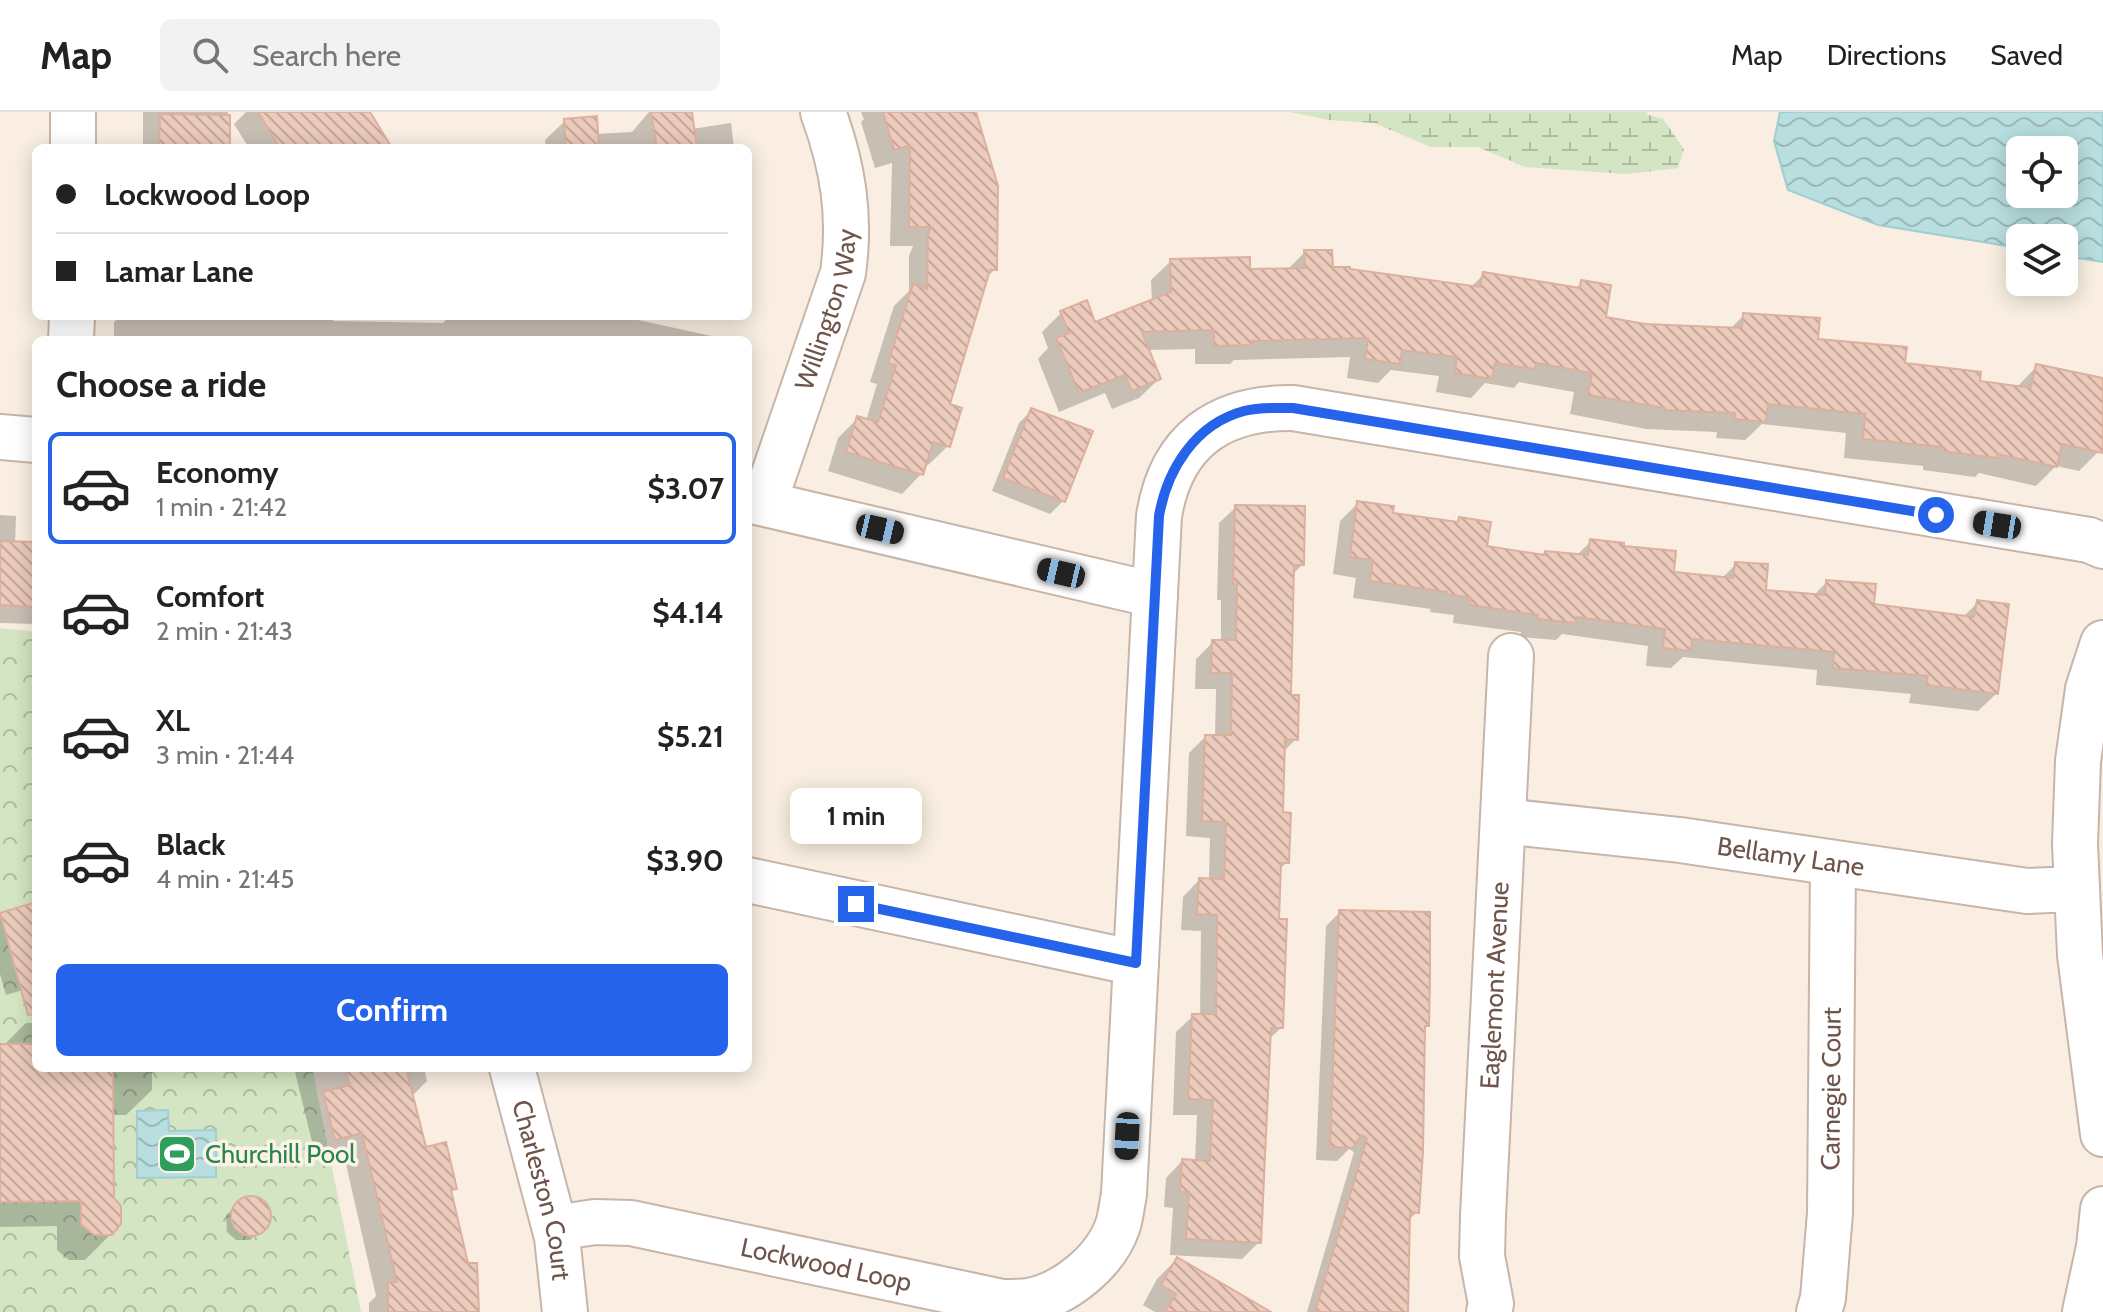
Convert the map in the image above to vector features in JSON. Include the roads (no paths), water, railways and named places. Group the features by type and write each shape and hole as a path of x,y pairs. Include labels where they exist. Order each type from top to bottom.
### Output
{"street":[{"path":"73,112 73,144"},
{"name":"Willington Way","path":"756,501 843,273 848,242 847,208 842,173 823,112"},
{"name":"Lockwood Loop","path":"555,1228 595,1222 631,1223 1002,1302 1030,1301 1057,1291 1085,1272 1106,1248 1118,1227 1124,1194 1159,516 1163,490 1175,466 1193,442 1215,425 1241,412 1293,408 2089,540 2103,546"},
{"path":"0,437 32,440"},
{"path":"756,501 1155,595"},
{"path":"2103,643 2088,689 2078,761 2075,844 2082,971 2103,1134"},
{"name":"Eaglemont Avenue","path":"1502,1309 1486,1288 1482,1243 1511,656"},
{"name":"Bellamy Lane","path":"1503,821 1680,840 2027,891 2077,889"},
{"name":"Carnegie Court","path":"1819,1312 1823,1298 1830,1213 1833,864"},
{"path":"752,881 1136,963"},
{"name":"Charleston Court","path":"513,1072 555,1228 565,1312"},
{"path":"2085,1312 2099,1247 2103,1209"}],"water":[{"path":"1780,112 2103,112 2103,262 2078,258 2078,224 2006,224 2006,246 1878,225 1788,190 1774,141"},
{"name":"Churchill Pool","path":"168,1110 169,1131 216,1130 216,1177 137,1178 137,1111"}],"place":[{"name":"Churchill Pool","path":"177,1154"}]}
